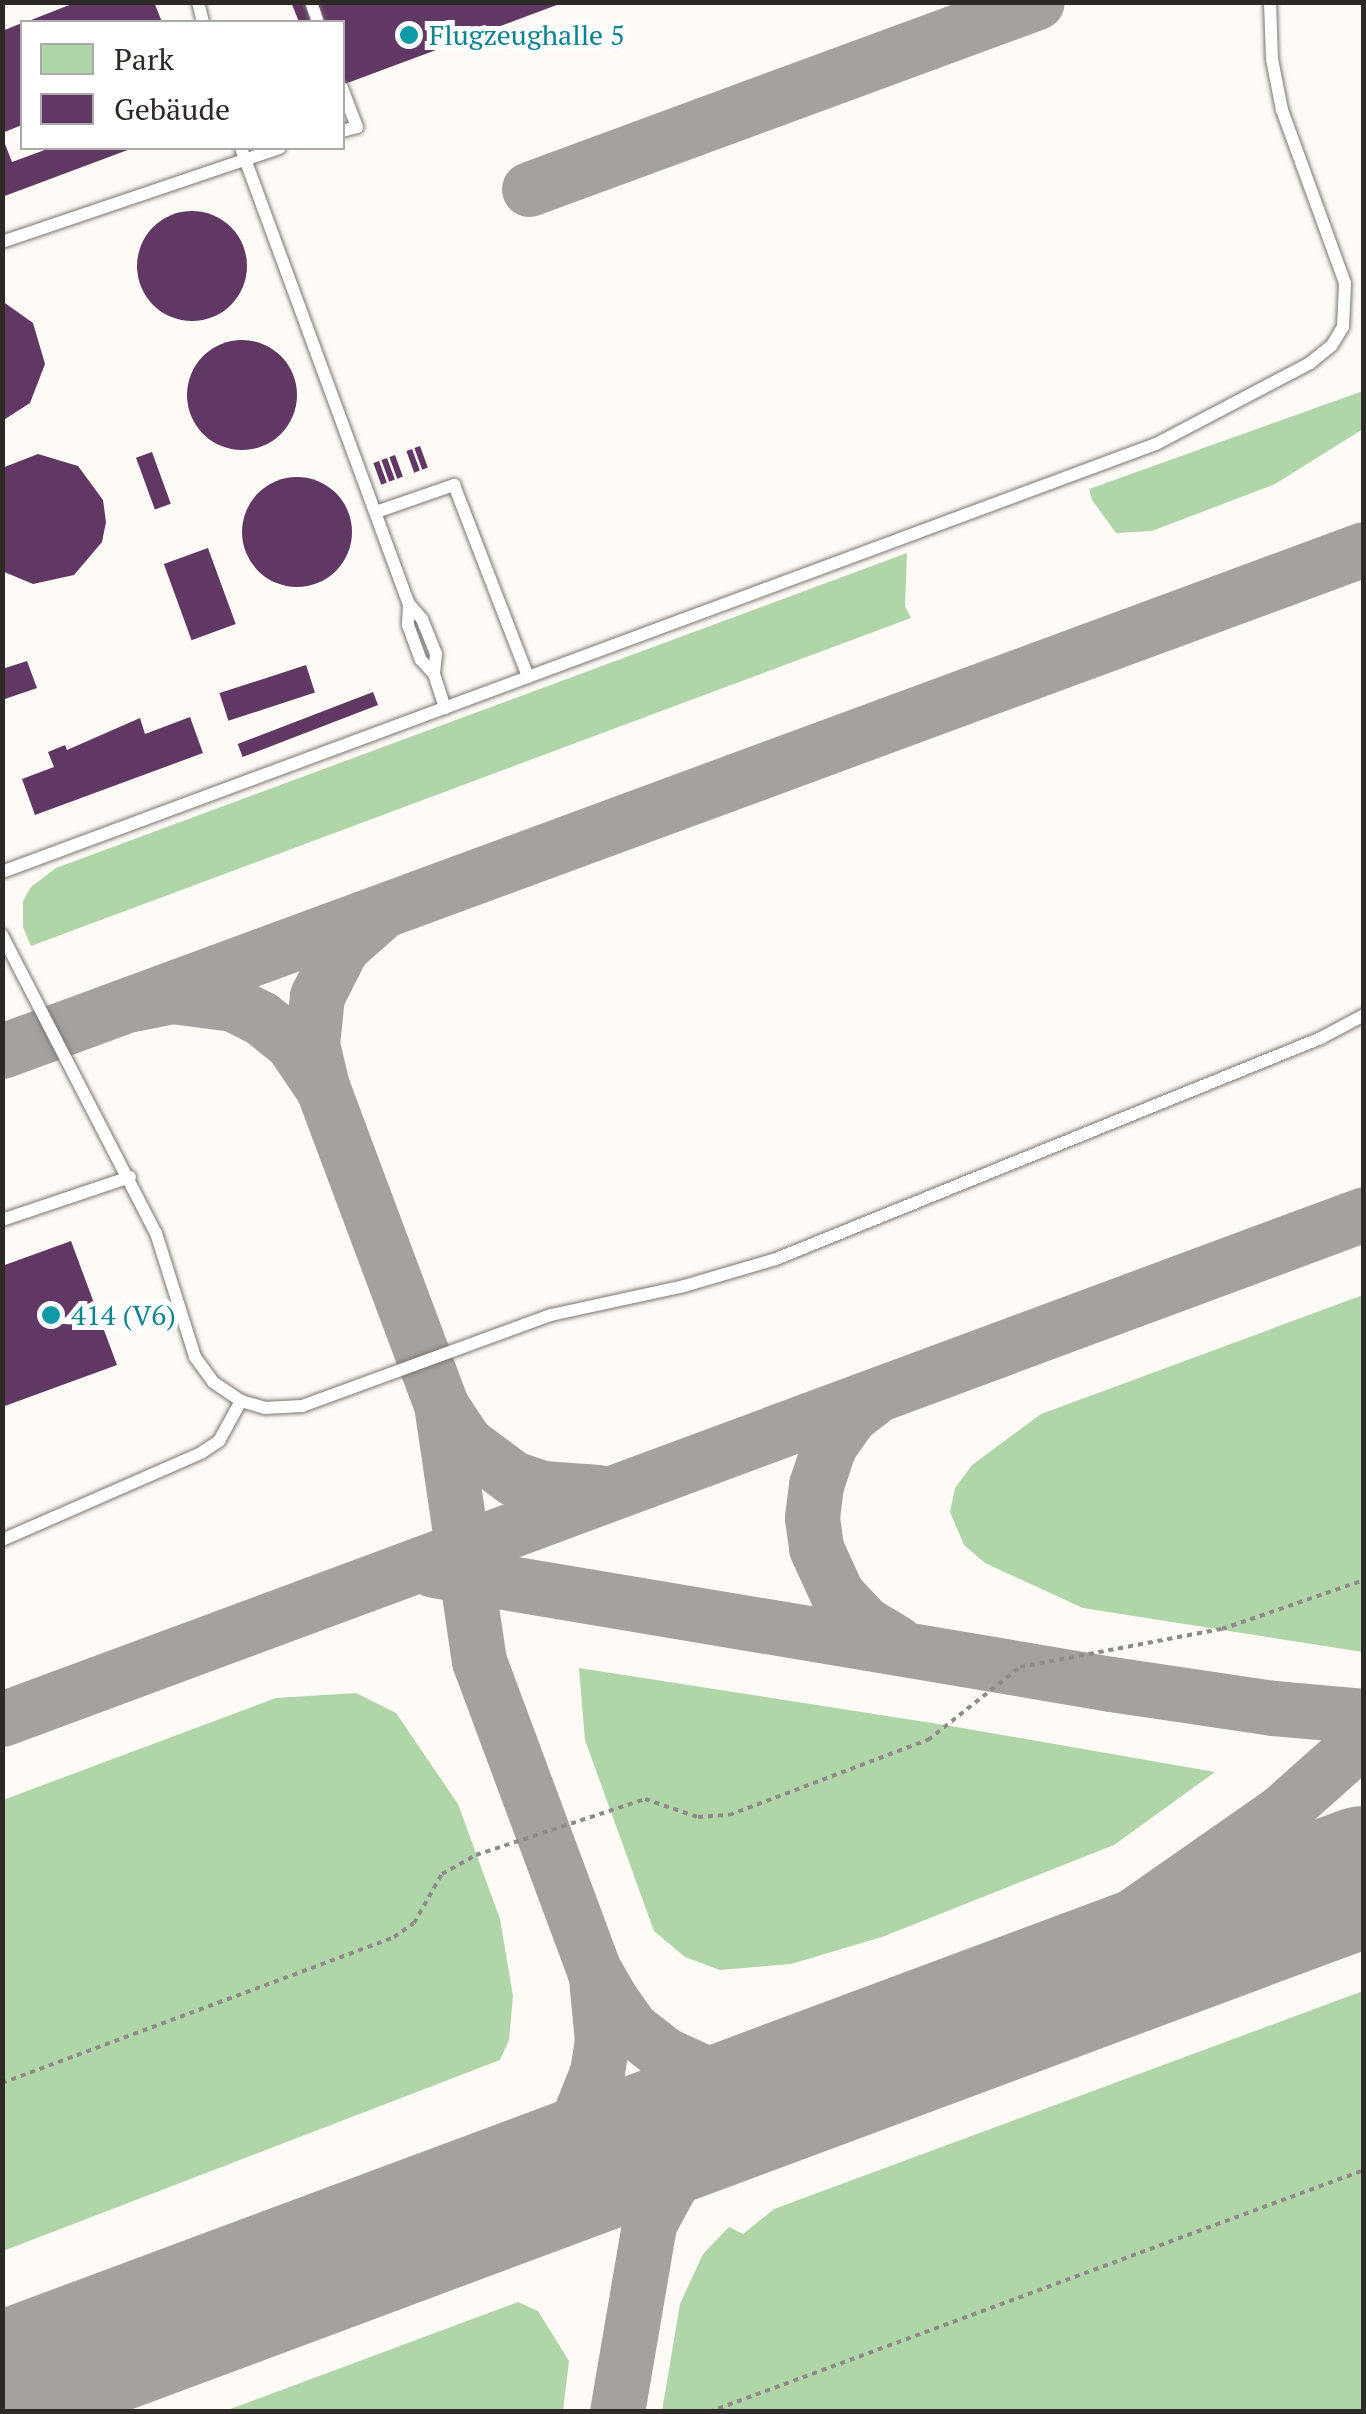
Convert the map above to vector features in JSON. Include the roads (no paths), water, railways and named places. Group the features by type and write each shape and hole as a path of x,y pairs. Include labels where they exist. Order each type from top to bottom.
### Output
{"lane":[{"path":"2,872 1156,444 1265,390 1332,344 1348,308 1345,283 1282,110 1272,60 1270,2"},
{"path":"345,96 357,127 345,130"},
{"path":"2,242 243,152 409,604 422,620 436,654 434,674 444,708"},
{"path":"376,512 454,485 528,677"},
{"path":"2,936 130,1177 166,1259 195,1357 213,1382 242,1401 265,1408 302,1406 551,1315 684,1286 776,1259 1320,1038 1364,1015"},
{"path":"2,1220 130,1177"},
{"path":"2,1540 201,1453 219,1441 242,1401"}],"place":[{"name":"Flugzeughalle 5","path":"409,35"},
{"name":"414 (V6)","path":"51,1315"}]}
